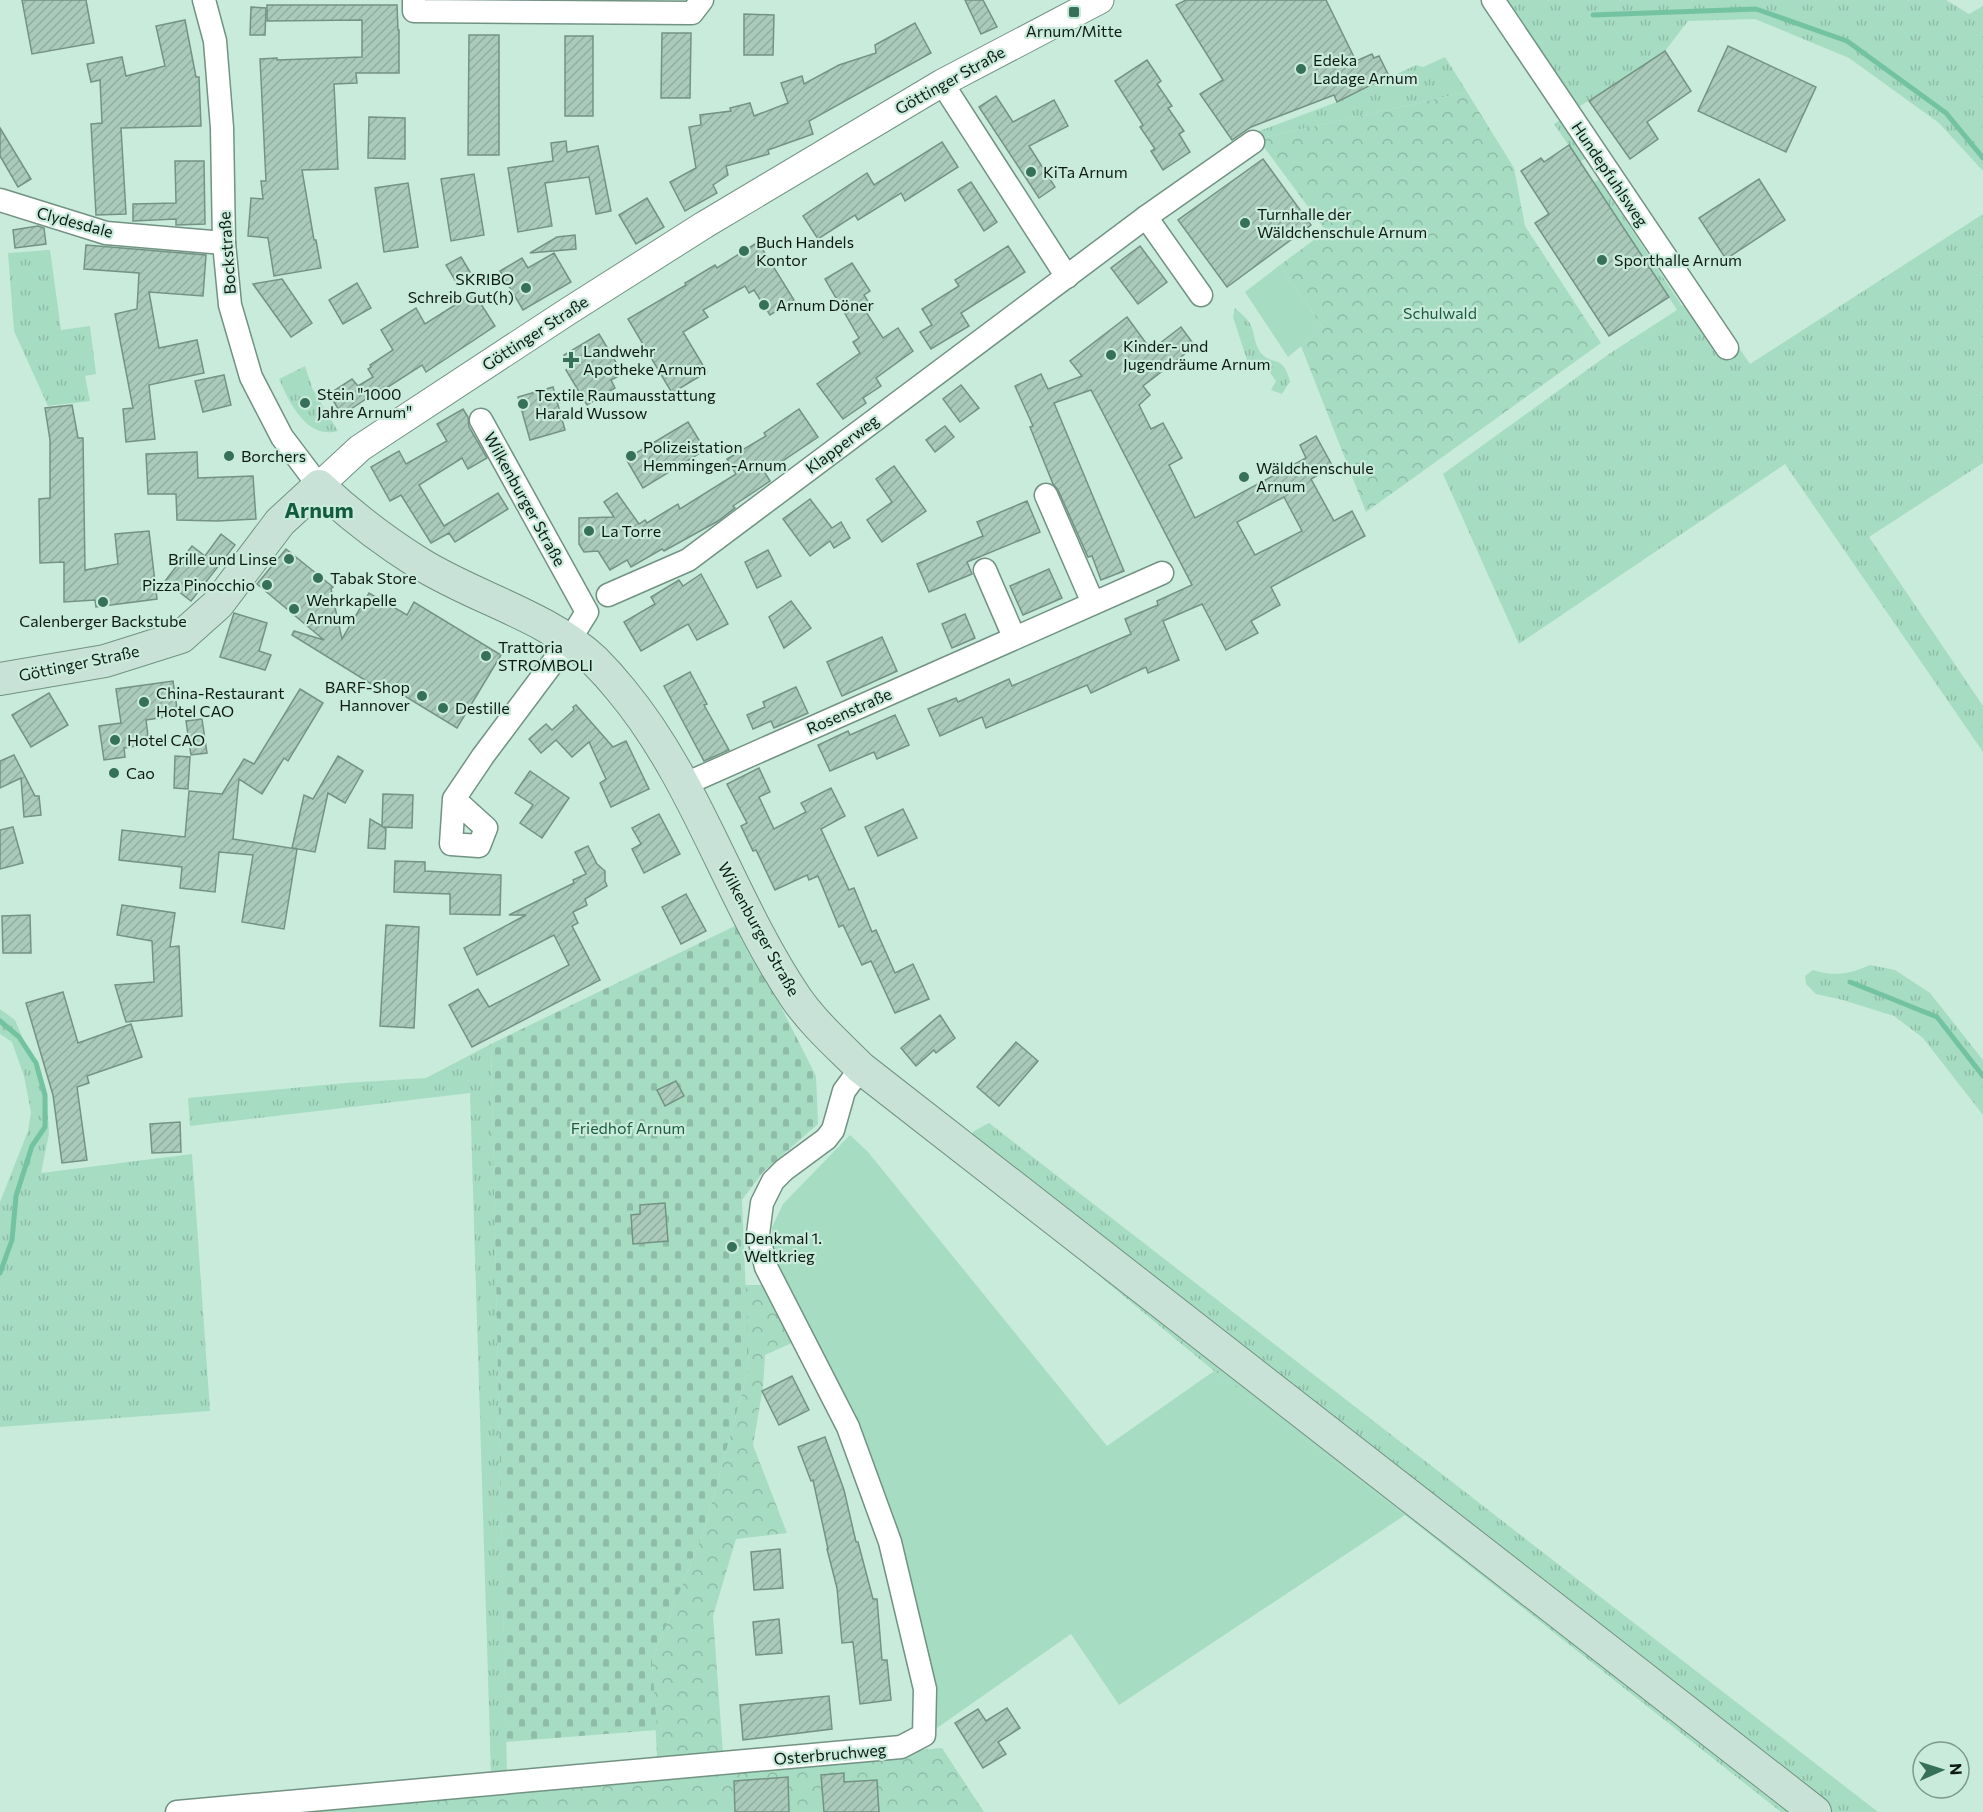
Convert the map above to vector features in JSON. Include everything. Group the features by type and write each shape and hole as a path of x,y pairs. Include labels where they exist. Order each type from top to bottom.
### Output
{"main road":[{"name":"Wilkenburger Straße","path":"319,486 338,504 420,563 538,622 569,641 593,660 622,691 656,739 683,785 749,915 796,998 816,1024 861,1068 1815,1812"},
{"name":"Göttinger Straße","path":"0,679 105,660 181,637 218,604 280,522 319,486"}],"street":[{"name":"Bockstraße","path":"204,0 215,41 222,128 224,243 230,305 251,377 282,437 319,486"},
{"path":"414,0 414,11 692,13 702,0"},
{"name":"Göttinger Straße","path":"319,486 360,448 704,225 942,83 1100,0"},
{"name":"Hundepfuhlsweg","path":"1493,0 1727,348"},
{"path":"942,83 1067,277"},
{"name":"Klapperweg","path":"608,595 688,560 1146,217 1253,142"},
{"name":"Clydesdale","path":"0,200 106,232 224,243"},
{"path":"1146,217 1202,295"},
{"name":"Wilkenburger Straße","path":"481,420 587,612 569,641"},
{"path":"1046,495 1093,603"},
{"path":"985,570 1014,638"},
{"name":"Rosenstraße","path":"683,785 1162,573"},
{"path":"454,799 483,756 569,641"},
{"name":"Osterbruchweg","path":"177,1812 901,1747 924,1735 925,1689 890,1542 848,1427 766,1267 758,1234 762,1203 773,1181 834,1130 844,1091 861,1068"}],"green space":[{"path":"1503,0 1946,0 1969,14 1983,6 1983,171 1939,123 1849,58 1755,19 1688,21 1665,51 1577,108"},
{"path":"1445,57 1467,92 1258,139 1248,131 1259,131 1337,102 1416,65 1423,67"},
{"name":"Schulwald","path":"1467,92 1514,168 1525,226 1601,343 1366,512 1301,346 1323,328 1280,265 1326,231 1258,139"},
{"path":"1560,120 1586,158 1580,162 1554,124"},
{"path":"1599,180 1682,306 1702,294 1750,364 1983,214 1983,463 1869,537 1983,706 1983,752 1785,464 1519,644 1443,474 1609,354 1677,310 1594,182"},
{"path":"50,250 61,330 90,326 96,374 85,376 90,401 48,406 14,331 8,253"},
{"path":"1280,265 1323,328 1288,357 1245,292"},
{"path":"1235,308 1251,325 1261,353 1280,364 1287,372 1290,381 1282,394 1271,390 1276,381 1268,370 1255,369 1248,363 1233,317"},
{"path":"305,366 313,390 338,431 317,430 308,425 288,398 279,379"},
{"name":"Friedhof Arnum","path":"739,924 816,1076 818,1124 763,1172 742,1200 749,1367 705,1528 652,1661 657,1730 506,1742 491,1044"},
{"path":"1870,965 1895,970 1930,993 1983,1060 1983,1115 1923,1038 1894,1016 1816,994 1806,984 1805,976 1813,970 1842,973"},
{"path":"0,1009 15,1020 47,1096 49,1134 41,1173 192,1154 210,1411 0,1427 0,1202 28,1131 31,1112 24,1076 12,1042 0,1034"},
{"path":"491,1044 507,1774 491,1775 470,1093 190,1126 188,1098 345,1083 426,1078"},
{"path":"989,1123 1878,1812 1781,1812 1405,1515 1214,1371 956,1157 974,1131"},
{"path":"850,1135 868,1152 1107,1446 1214,1371 1405,1515 1119,1705 1071,1634 937,1728 932,1687 919,1626 772,1254 772,1227 783,1204"},
{"path":"744,1285 766,1285 794,1342 765,1355 763,1387 753,1445 787,1533 736,1539 713,1616 724,1768 942,1748 984,1812 277,1812 658,1775 652,1661 705,1528 749,1367"}],"building":[{"path":"22,0 86,0 94,43 32,54"},
{"path":"965,0 983,0 997,27 981,34"},
{"name":"Edeka Ladage Arnum","path":"1186,0 1326,0 1356,61 1372,54 1374,58 1379,56 1389,76 1337,102 1334,95 1251,127 1232,140 1200,94 1223,80 1176,5"},
{"path":"267,5 397,5 399,30 399,73 356,73 357,83 334,84 338,169 302,170 321,268 274,276 268,238 248,236 251,198 263,199 261,181 266,181 260,59 362,57 362,20 267,21"},
{"path":"251,7 266,8 265,35 250,35"},
{"path":"744,14 774,15 773,55 744,55"},
{"path":"185,20 196,77 199,77 201,126 121,128 126,214 96,215 91,124 102,123 100,80 91,82 87,64 122,57 126,76 165,66 156,26"},
{"path":"915,23 931,53 809,121 813,134 768,150 769,154 726,166 728,175 713,185 717,193 685,211 670,182 696,168 689,127 701,125 700,115 731,111 730,108 750,103 754,116 788,103 781,83 802,76 804,84 839,65 876,53 875,45"},
{"path":"662,33 691,33 690,98 661,98"},
{"path":"469,35 499,35 499,155 468,155"},
{"path":"565,36 593,36 593,116 565,116"},
{"path":"1728,46 1816,87 1786,152 1698,111"},
{"path":"1665,51 1691,91 1647,122 1658,139 1630,159 1589,101"},
{"path":"1147,60 1161,81 1157,84 1172,106 1168,108 1184,131 1179,134 1190,152 1163,170 1151,151 1155,149 1140,127 1143,125 1115,81"},
{"path":"996,96 1013,122 1054,100 1068,126 1029,146 1055,187 1039,198 979,107"},
{"path":"369,117 405,118 405,159 368,158"},
{"path":"0,128 31,179 18,187 0,156"},
{"path":"566,141 567,152 598,146 611,211 596,214 589,177 545,183 552,226 518,232 508,168 553,161 551,143"},
{"path":"942,142 958,167 905,201 901,193 858,220 855,215 818,239 803,216 867,173 874,185"},
{"name":"Sporthalle Arnum","path":"1569,145 1669,297 1609,336 1535,223 1549,214 1521,171 1541,158 1544,162"},
{"name":"Turnhalle der Wäldchenschule Arnum","path":"1263,159 1311,225 1227,287 1178,220"},
{"path":"175,161 204,161 205,224 176,225 176,219 133,221 133,204 176,203"},
{"path":"474,174 484,235 451,241 441,179"},
{"path":"1759,179 1785,220 1726,259 1699,218"},
{"path":"971,182 997,222 984,231 958,190"},
{"path":"408,183 418,247 384,252 375,188"},
{"path":"647,198 664,227 636,244 619,215"},
{"path":"38,226 44,228 46,244 15,248 13,230"},
{"path":"575,235 576,249 530,253 557,237"},
{"path":"758,242 794,300 770,315 754,290 749,293 745,286 703,310 708,317 683,332 707,372 672,393 628,319 715,265 717,268"},
{"path":"86,245 206,255 203,296 149,292 159,348 197,340 204,373 149,385 155,439 126,442 123,409 133,408 115,314 137,309 139,273 84,269"},
{"path":"1008,246 1025,272 961,313 969,326 931,349 920,332 932,325 922,309 959,286 955,280"},
{"path":"1140,246 1167,282 1138,304 1111,268"},
{"path":"554,253 571,282 523,310 500,271 522,258 528,268"},
{"path":"461,257 470,272 455,280 446,265"},
{"path":"852,263 870,291 864,295 872,308 866,312 883,338 898,328 913,351 876,378 881,386 863,398 866,403 843,419 817,384 860,353 853,342 859,338 825,279"},
{"path":"282,279 312,323 291,337 253,284"},
{"path":"357,283 371,308 343,324 329,300"},
{"path":"474,293 495,326 426,372 422,365 342,415 329,394 352,379 358,386 373,377 368,369 370,365 393,350 381,330 416,308 425,324"},
{"path":"1127,317 1151,350 1181,327 1195,346 1143,386 1150,395 1139,405 1151,429 1163,423 1182,458 1169,465 1195,518 1306,458 1300,445 1316,436 1333,467 1311,479 1334,521 1352,511 1365,536 1271,587 1280,605 1251,621 1258,633 1226,650 1202,604 1163,621 1179,660 1148,673 1146,667 1091,693 1087,685 986,728 982,717 940,736 928,709 956,698 958,702 1009,679 1012,686 1131,634 1125,619 1158,605 1157,601 1192,585 1091,390 1054,403 1124,571 1101,580 1092,556 1088,557 1058,490 1053,484 1030,427 1033,426 1015,386 1041,374 1048,389 1082,376 1070,361","holes":["1284,497 1302,531 1255,555 1237,522"]},
{"path":"599,334 623,374 611,380 615,388 587,405 566,370 571,367 564,355"},
{"path":"224,375 231,405 203,412 195,381"},
{"path":"961,385 979,408 960,422 943,399"},
{"path":"553,387 565,430 530,440 518,397"},
{"path":"72,405 78,438 83,438 85,570 118,564 115,534 149,531 157,599 96,607 95,600 64,602 64,562 40,563 39,499 50,498 50,440 45,408"},
{"path":"463,409 468,417 469,427 487,458 468,469 462,458 419,485 444,526 498,493 508,509 455,542 449,533 431,543 401,495 390,501 371,467 399,451 406,464 447,441 437,424"},
{"path":"799,409 818,437 765,473 770,481 733,506 735,508 718,521 631,567 627,560 610,570 598,551 584,552 579,544 579,518 614,517 604,502 617,493 639,524 645,520 647,523 678,504 680,509 736,474 727,459 766,436 764,433"},
{"path":"688,422 705,450 643,488 626,459"},
{"path":"945,426 954,437 935,452 926,440"},
{"path":"197,452 198,478 253,476 256,519 177,520 176,494 148,494 146,454"},
{"path":"894,466 926,511 882,542 867,520 892,502 876,479"},
{"path":"810,499 832,528 841,522 850,538 834,548 830,541 810,556 783,519"},
{"path":"1027,501 1040,532 967,562 972,574 929,592 917,564 983,536 977,522"},
{"path":"221,534 235,545 191,601 165,581 192,546 205,556"},
{"path":"286,549 333,587 331,589 342,639 369,593 407,615 414,602 501,655 457,728 385,684 381,690 292,635 294,631 324,640 257,584"},
{"path":"768,550 781,576 757,588 745,562"},
{"path":"1049,569 1062,598 1023,615 1010,586"},
{"path":"701,574 728,624 697,640 688,624 641,651 624,622 655,604 651,597 679,580 683,586"},
{"path":"791,601 811,628 784,648 769,617"},
{"path":"234,613 267,623 259,651 271,655 265,670 220,657"},
{"path":"965,614 975,638 952,648 942,624"},
{"path":"882,637 897,671 842,696 827,662"},
{"path":"690,672 707,704 704,705 729,750 704,761 664,686"},
{"path":"173,681 178,715 146,720 149,744 124,748 125,757 104,760 99,726 121,723 116,689"},
{"path":"796,687 808,713 774,728 771,721 753,729 747,715 765,707 763,702"},
{"path":"300,689 323,703 288,761 284,758 262,794 239,779 233,839 297,849 284,929 242,922 253,855 219,852 215,892 180,888 182,867 119,860 122,830 185,837 189,791 222,794 244,759 254,764"},
{"path":"49,693 68,725 31,747 12,715"},
{"path":"576,705 613,747 626,741 649,789 611,807 600,783 606,779 589,742 572,757 556,740 541,753 529,739 546,724 552,730 574,710 573,707"},
{"path":"895,715 909,745 877,759 874,752 830,771 818,745 848,731 850,735"},
{"path":"202,719 207,753 191,755 186,721"},
{"path":"14,755 35,796 39,796 41,815 24,817 21,778 0,788 0,761"},
{"path":"175,756 190,757 188,789 174,788"},
{"path":"338,756 363,771 345,803 328,793 315,852 292,848 304,795 313,799"},
{"path":"759,768 770,792 759,797 774,829 806,812 801,803 831,788 845,816 821,829 849,890 854,888 872,932 876,930 895,973 913,964 929,999 895,1013 871,961 862,965 843,925 839,927 818,876 809,880 807,875 775,890 756,850 753,851 741,826 747,823 727,784"},
{"path":"530,771 569,798 542,838 520,823 533,805 515,793"},
{"path":"383,794 413,795 412,828 383,827 386,829 385,849 368,848 370,819 382,826"},
{"path":"903,809 917,838 878,856 865,827"},
{"path":"659,814 680,854 644,873 632,849 641,844 632,828"},
{"path":"13,827 23,863 0,869 0,830"},
{"path":"588,846 597,864 605,871 607,886 585,899 587,905 573,912 578,923 572,926 600,980 472,1047 449,1005 478,989 489,1007 569,965 554,935 477,975 464,948 526,915 509,915 574,883 573,880 586,874 575,852"},
{"path":"395,861 425,862 425,871 501,875 500,915 450,914 450,894 394,892"},
{"path":"686,894 706,931 681,944 662,907"},
{"path":"122,905 175,913 170,947 179,946 182,1016 126,1022 115,985 154,982 152,941 117,935"},
{"path":"30,915 31,953 3,953 2,916"},
{"path":"386,925 419,927 414,1028 380,1026"},
{"path":"63,992 78,1043 131,1024 142,1057 87,1076 89,1083 77,1087 87,1160 62,1163 53,1095 26,1003"},
{"path":"940,1015 955,1038 936,1053 934,1050 916,1066 901,1048"},
{"path":"1016,1042 1038,1061 999,1106 977,1087"},
{"path":"676,1081 684,1096 665,1106 657,1090"},
{"path":"180,1122 181,1152 152,1153 150,1124"},
{"path":"665,1203 668,1241 633,1244 631,1215 640,1214 640,1205"},
{"path":"792,1376 809,1410 779,1425 762,1391"},
{"path":"825,1437 844,1490 873,1599 877,1599 882,1660 887,1660 891,1700 860,1704 853,1642 842,1643 837,1588 813,1480 811,1481 798,1447"},
{"path":"780,1549 783,1588 754,1590 751,1552"},
{"path":"779,1619 782,1653 756,1655 753,1622"},
{"path":"829,1696 832,1729 743,1740 740,1705"},
{"path":"1007,1708 1020,1728 998,1742 1006,1754 983,1768 955,1723 978,1709 986,1721"},
{"path":"844,1773 844,1782 877,1780 879,1812 824,1812 821,1775"},
{"path":"788,1777 789,1812 735,1812 734,1781"}],"waterway":[{"path":"1593,15 1756,9 1847,41 1946,113 1983,158"},
{"path":"1850,982 1937,1017 1983,1076"},
{"path":"0,1021 19,1037 36,1063 45,1095 45,1127 32,1146 16,1196 12,1240 0,1273"}],"place":[{"name":"Arnum/Mitte","path":"1074,12"},
{"name":"Edeka Ladage Arnum","path":"1301,69"},
{"name":"KiTa Arnum","path":"1031,172"},
{"name":"Turnhalle der Wäldchenschule Arnum","path":"1245,223"},
{"name":"Buch Handels Kontor","path":"744,251"},
{"name":"Sporthalle Arnum","path":"1602,260"},
{"name":"SKRIBO Schreib Gut(h)","path":"526,288"},
{"name":"Arnum Döner","path":"764,305"},
{"name":"Kinder- und Jugendräume Arnum","path":"1111,355"},
{"name":"Landwehr Apotheke Arnum","path":"571,360"},
{"name":"Stein \"1000 Jahre Arnum\"","path":"305,403"},
{"name":"Textile Raumausstattung Harald Wussow","path":"523,404"},
{"name":"Borchers","path":"229,456"},
{"name":"Polizeistation Hemmingen-Arnum","path":"631,456"},
{"name":"Wäldchenschule Arnum","path":"1244,477"},
{"name":"La Torre","path":"589,531"},
{"name":"Brille und Linse","path":"289,559"},
{"name":"Tabak Store","path":"318,578"},
{"name":"Pizza Pinocchio","path":"267,585"},
{"name":"Calenberger Backstube","path":"103,602"},
{"name":"Wehrkapelle Arnum","path":"294,609"},
{"name":"Trattoria STROMBOLI","path":"486,656"},
{"name":"BARF-Shop Hannover","path":"422,696"},
{"name":"China-Restaurant Hotel CAO","path":"144,702"},
{"name":"Destille","path":"443,708"},
{"name":"Hotel CAO","path":"115,740"},
{"name":"Cao","path":"114,773"},
{"name":"Denkmal 1. Weltkrieg","path":"732,1247"}],"district":[{"name":"Arnum","path":"319,510"}]}
